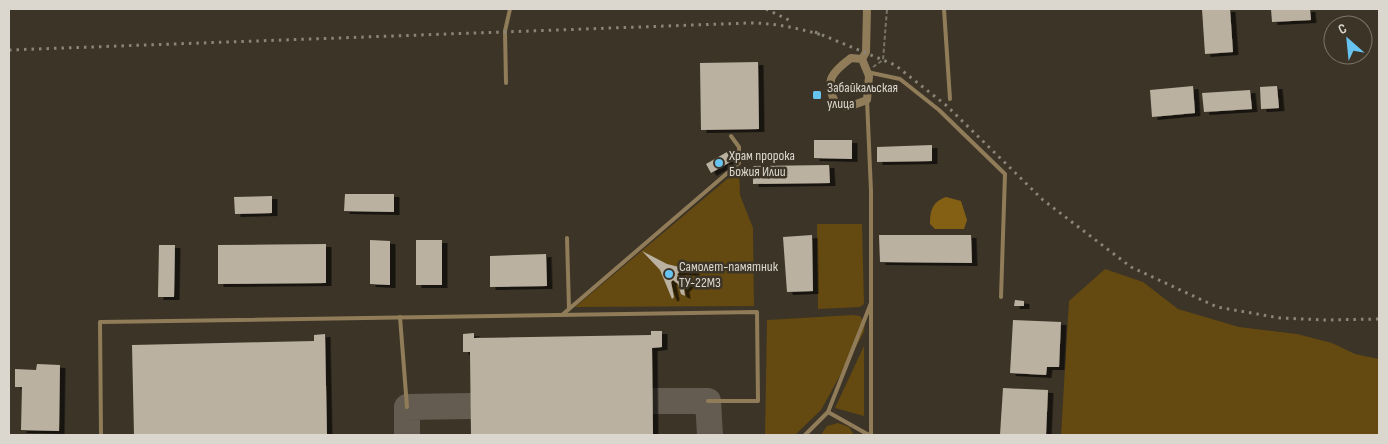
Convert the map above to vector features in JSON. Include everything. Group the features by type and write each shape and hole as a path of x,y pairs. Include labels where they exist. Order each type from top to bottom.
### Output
{"street":[{"path":"862,59 866,52 867,9"},
{"path":"850,58 862,59 869,76 867,100 848,107 836,104 829,90 832,77 838,67 850,58"}],"lane":[{"path":"506,83 505,31 510,9"},
{"path":"944,9 950,98"},
{"path":"868,72 900,79 939,110 1004,174 1001,297"},
{"path":"828,412 870,435 871,191 867,100"},
{"path":"562,315 739,164 739,147 731,136"},
{"path":"567,238 569,309"},
{"path":"805,435 828,412 871,301"},
{"path":"101,435 100,322 757,312 758,401 708,401"},
{"path":"400,318 407,407"}],"path":[{"path":"868,72 883,60 887,9"}],"shaded area":[{"path":"739,169 740,195 753,228 754,306 575,307"},
{"path":"946,197 961,201 967,220 964,229 935,229 930,224 935,204"},
{"path":"817,224 862,224 864,304 860,307 818,309"},
{"path":"1105,269 1143,282 1178,309 1239,327 1297,334 1332,343 1355,354 1379,359 1379,435 1061,435 1069,301"},
{"path":"860,316 865,323 864,332 821,410 795,435 765,435 767,320"},
{"path":"864,346 864,416 835,408"},
{"path":"838,423 849,427 854,435 821,435 827,426"}],"building":[{"path":"1202,9 1230,9 1233,52 1205,54"},
{"path":"1271,9 1310,9 1311,20 1272,22"},
{"path":"758,62 759,129 701,130 700,63"},
{"path":"1193,86 1195,113 1152,117 1150,90"},
{"path":"1277,86 1279,108 1261,109 1260,87"},
{"path":"1250,90 1252,109 1204,112 1202,93"},
{"path":"814,140 852,140 852,159 814,158"},
{"path":"932,145 932,161 877,162 877,147"},
{"name":"Храм пророка Божия Илии","path":"727,152 732,161 711,173 706,164"},
{"path":"829,165 830,183 753,184 753,166"},
{"path":"345,194 394,194 394,212 344,211"},
{"path":"272,196 272,213 235,214 234,197"},
{"path":"812,235 813,291 787,292 783,237"},
{"path":"879,235 971,235 972,263 880,262"},
{"path":"370,240 390,241 390,285 370,284"},
{"path":"416,240 442,240 442,285 416,285"},
{"path":"326,244 326,283 218,284 218,245"},
{"path":"159,245 175,245 174,297 158,297"},
{"name":"Самолет-памятник ТУ-22М3","path":"642,251 667,264 695,271 693,273 679,272 677,275 696,283 688,285 684,289 685,296 681,294 678,284 673,280 671,282 674,297 672,299 660,270"},
{"path":"546,254 547,286 490,287 490,256"},
{"path":"1015,300 1024,301 1024,306 1014,306"},
{"path":"1013,320 1061,322 1059,367 1047,367 1046,375 1010,373"},
{"path":"651,331 662,331 662,347 652,348 653,435 471,435 470,352 463,352 463,334 474,333 474,338 651,335"},
{"path":"325,334 327,435 134,435 132,345 314,341 314,335"},
{"path":"37,364 60,365 59,431 21,430 22,387 15,387 15,369 36,370"},
{"path":"1003,388 1048,390 1046,435 1000,435"}],"taxiway":[{"path":"653,401 708,401 710,435"},
{"path":"407,435 407,407 471,406"}],"railway":[{"path":"766,9 793,22"},
{"path":"9,50 749,23 786,26 822,35"},
{"path":"815,32 895,65 947,106 1043,200 1131,267 1217,307 1280,318 1326,320 1379,319"}],"place":[{"name":"Забайкальская улица","path":"817,95"},
{"name":"Храм пророка Божия Илии","path":"719,163"},
{"name":"Самолет-памятник ТУ-22М3","path":"669,274"}]}
